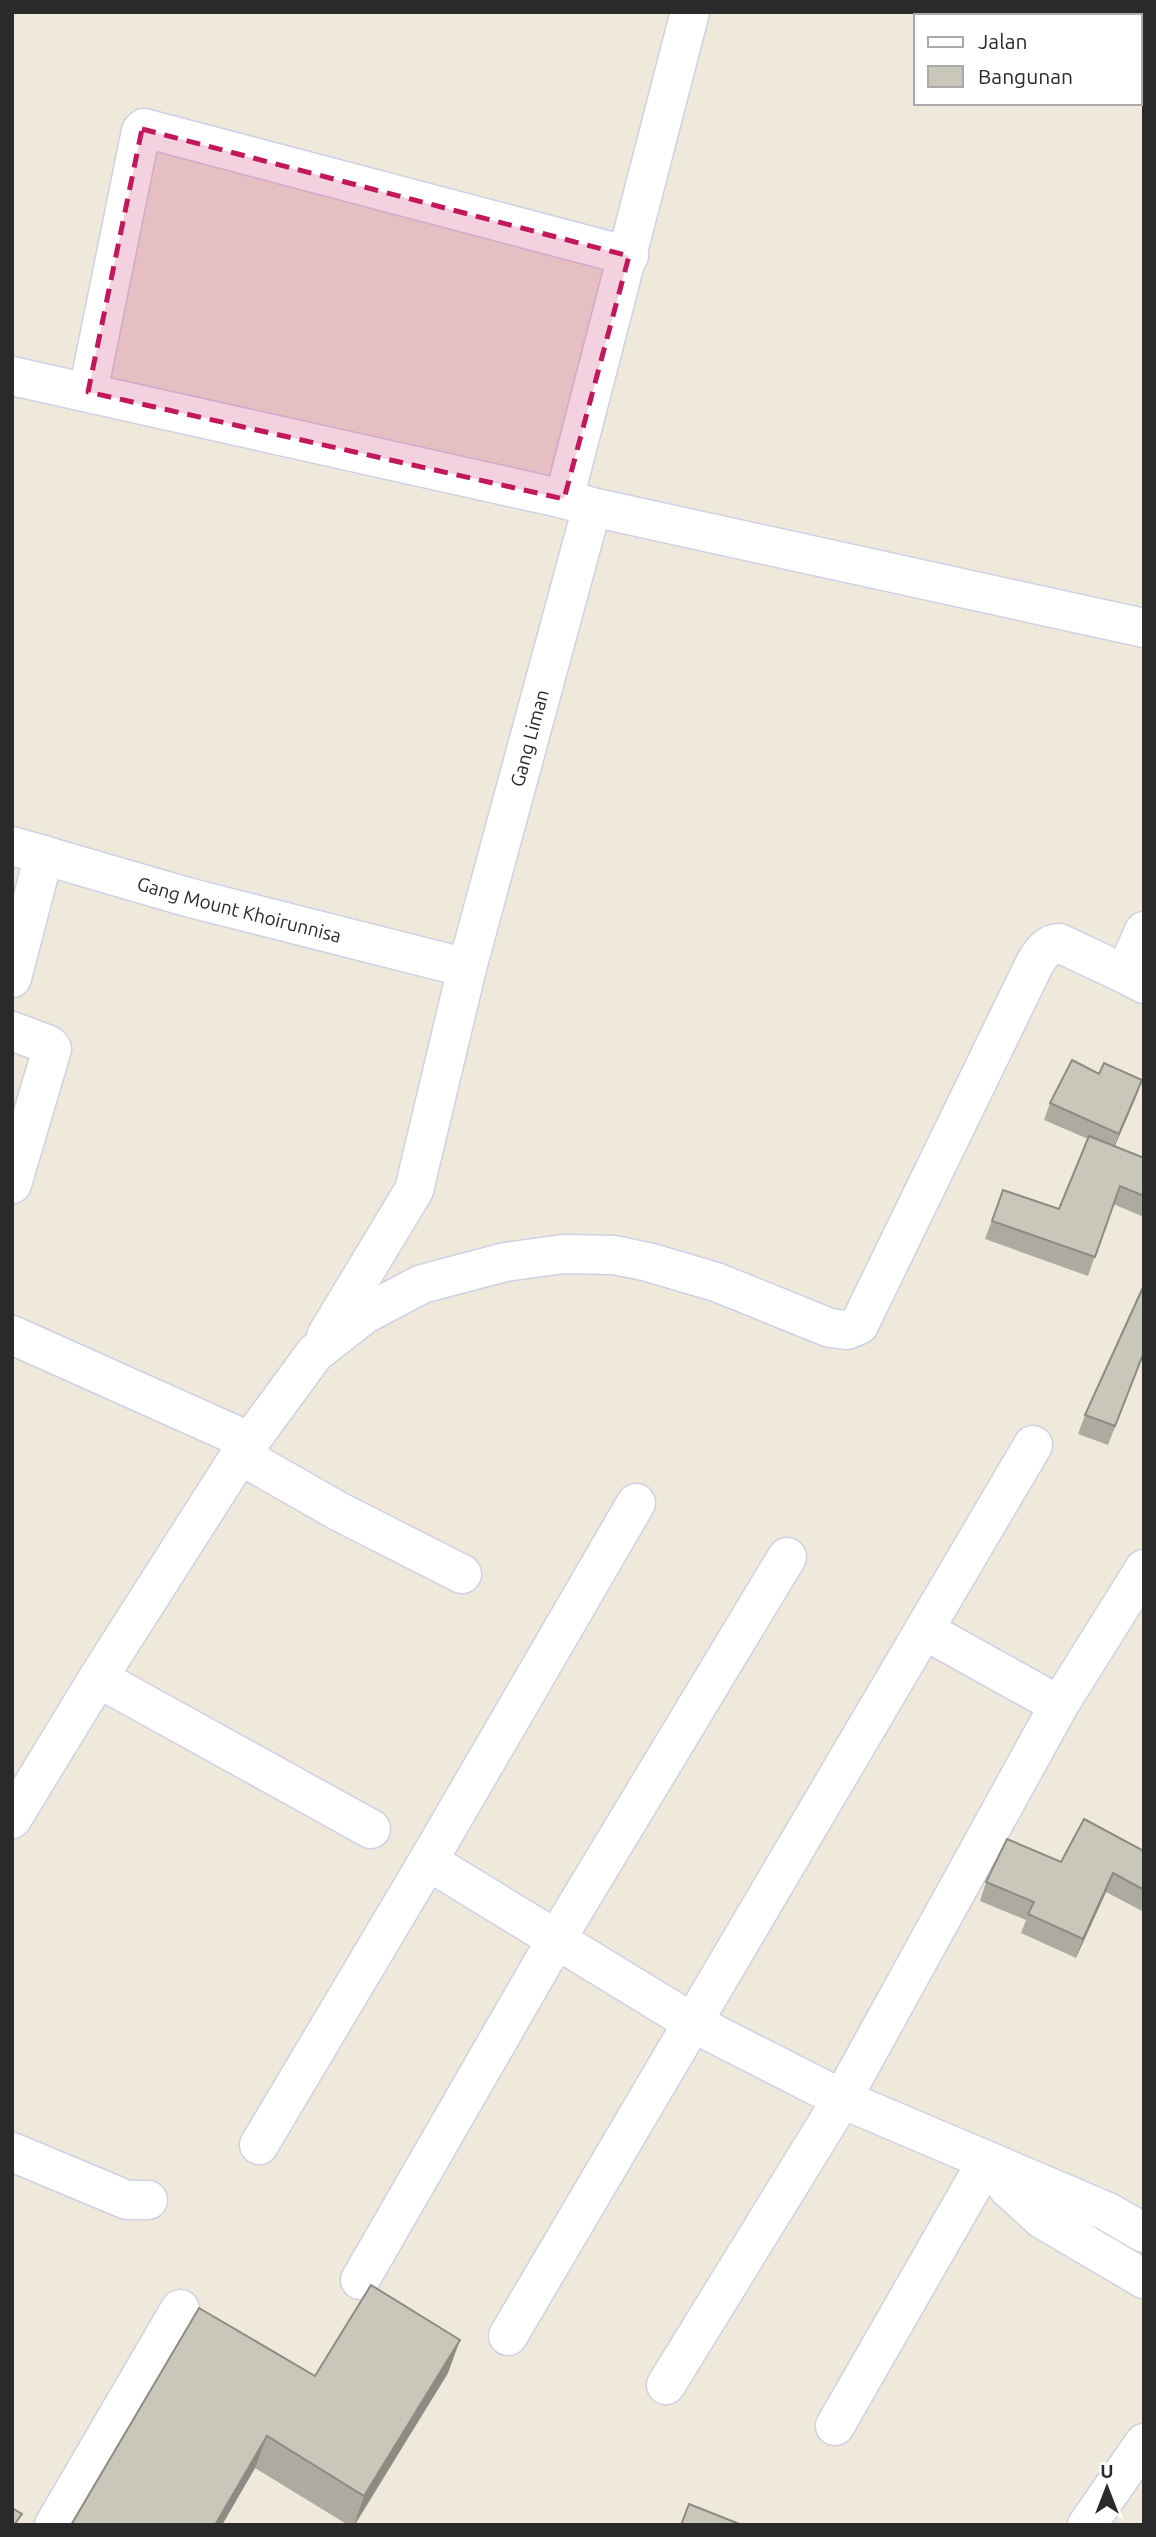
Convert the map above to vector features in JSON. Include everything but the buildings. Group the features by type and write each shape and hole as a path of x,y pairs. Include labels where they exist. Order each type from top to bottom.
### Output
{"street":[{"name":"Gang Liman","path":"316,1353 414,1190 578,503 629,256 690,12"},
{"path":"88,392 141,131 144,128 629,256"},
{"path":"12,376 1144,628"},
{"path":"12,978 28,850"},
{"name":"Gang Mount Khoirunnisa","path":"28,850 187,897 467,968"},
{"path":"12,1819 98,1678 246,1448 316,1353 365,1314 422,1284 505,1262 563,1254 614,1255 716,1282 830,1328 847,1330 859,1325 1035,963 1045,948 1054,943 1071,947 1135,979 1144,931"},
{"path":"12,1031 49,1045 52,1054 12,1184"},
{"path":"12,1335 246,1448 338,1511 462,1574"},
{"path":"508,2336 1033,1445"},
{"path":"259,2145 636,1503"},
{"path":"360,2280 557,1938 787,1557"},
{"path":"666,2385 842,2099 1059,1705 1144,1569"},
{"path":"925,1630 1059,1705"},
{"path":"98,1678 371,1829"},
{"path":"428,1861 693,2023 842,2099 1108,2212 1144,2233"},
{"path":"12,2152 127,2200 148,2200"},
{"path":"994,2164 1007,2187 1042,2219 1144,2279"},
{"path":"835,2426 994,2164"},
{"path":"54,2525 180,2309"},
{"path":"1087,2525 1144,2443"}],"highlighted area":[{"path":"142,129 629,256 564,499 88,392"}]}
